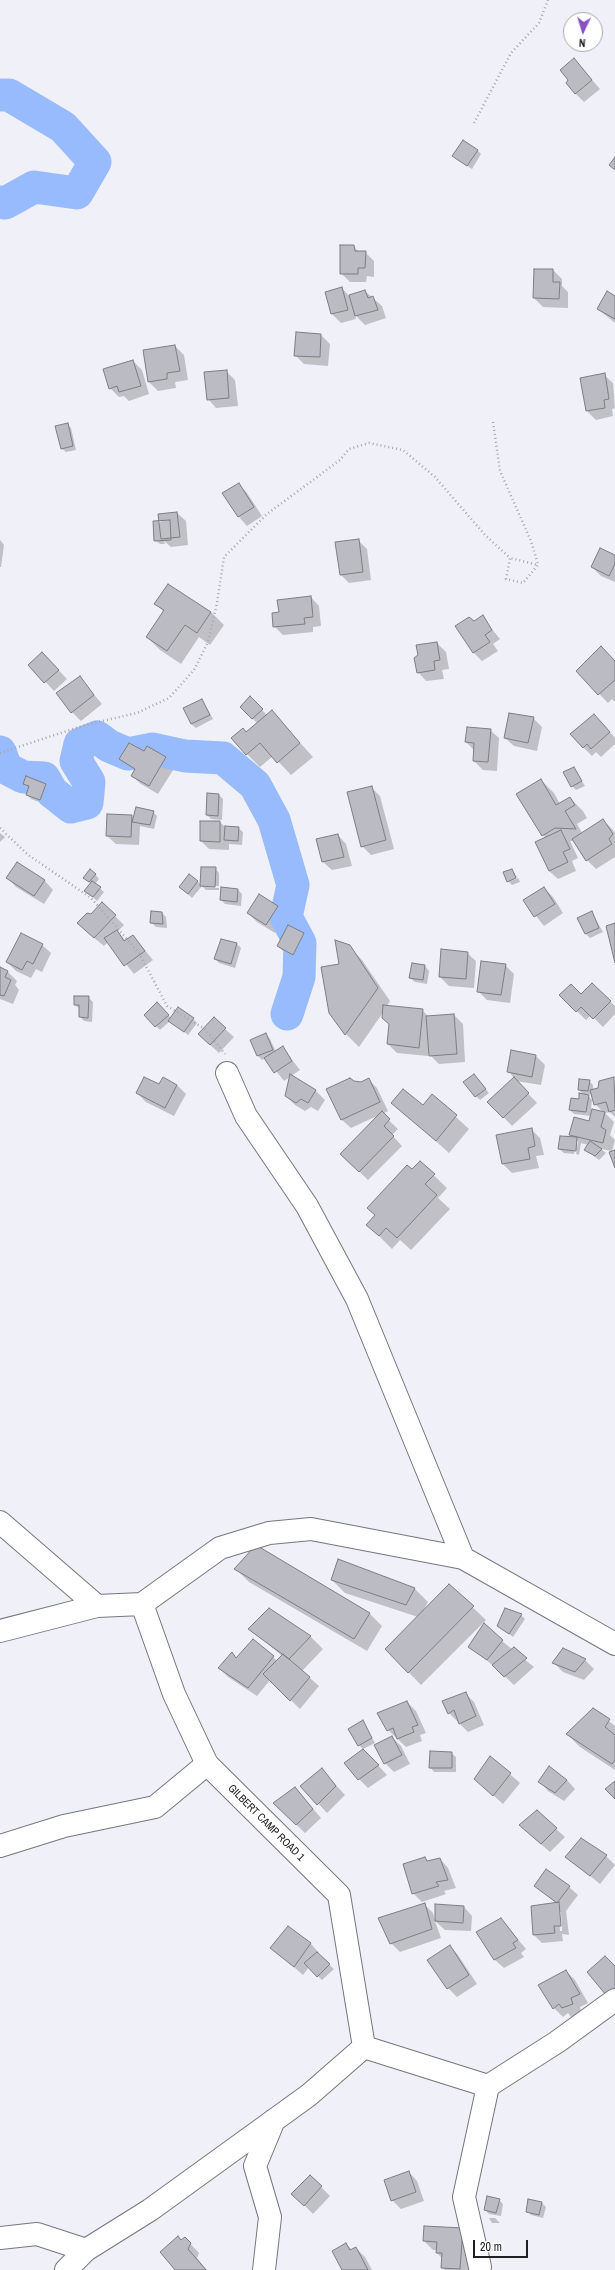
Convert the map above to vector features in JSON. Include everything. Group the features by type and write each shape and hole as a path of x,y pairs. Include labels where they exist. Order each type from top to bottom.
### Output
{"street":[{"path":"227,1073 246,1116 307,1206 357,1299 463,1558"},
{"path":"0,1522 97,1606"},
{"path":"0,1631 97,1606 142,1604 220,1548 269,1533 311,1529 463,1558 615,1644"},
{"name":"GILBERT CAMP ROAD 1","path":"142,1604 174,1694 207,1764 339,1895 364,2047"},
{"path":"0,1846 64,1826 156,1806 207,1764"},
{"path":"480,2267 464,2197 488,2086 558,2042 615,2000"},
{"path":"66,2270 86,2250 150,2210 309,2095 364,2047 488,2086"},
{"path":"264,2270 270,2217 255,2166 274,2120"},
{"path":"0,2238 37,2234 86,2250"}],"path":[{"path":"474,123 511,53 539,23 548,0"},
{"path":"493,422 500,471 531,541 538,565"},
{"path":"0,753 85,725 136,713 169,698 194,670 208,642 217,603 224,557 267,514 340,460 348,449 369,443 403,450 435,477 485,535 510,558 538,565"},
{"path":"510,558 506,579 523,583 538,565"},
{"path":"0,828 27,854 91,898 139,953 167,1006 205,1029 225,1052 227,1073"}],"building":[{"path":"574,58 592,80 575,94 566,83 568,80 560,70"},
{"path":"463,140 478,150 467,166 452,156"},
{"path":"615,157 615,170 609,165"},
{"path":"340,245 354,245 355,251 366,251 365,268 358,268 358,274 340,274"},
{"path":"534,269 553,269 553,282 560,282 559,299 533,298"},
{"path":"342,287 348,310 331,314 325,292"},
{"path":"365,290 368,298 373,296 378,310 355,316 349,295"},
{"path":"607,291 615,296 615,319 597,309"},
{"path":"296,332 321,334 320,357 294,356"},
{"path":"175,345 180,371 167,373 167,379 148,382 143,350"},
{"path":"133,360 141,386 119,392 117,386 109,389 103,369"},
{"path":"227,370 229,398 207,400 204,372"},
{"path":"605,373 609,399 604,400 605,408 586,411 580,378"},
{"path":"68,423 73,446 61,449 55,426"},
{"path":"239,483 254,507 238,517 222,493"},
{"path":"177,512 180,537 161,539 158,514"},
{"path":"170,520 171,540 154,541 153,521"},
{"path":"359,539 363,572 340,575 335,542"},
{"path":"600,548 615,555 615,564 609,576 591,567"},
{"path":"168,584 211,612 197,633 185,625 167,651 146,637 164,610 154,604"},
{"path":"311,596 313,617 304,618 305,624 273,627 272,613 279,612 277,600"},
{"path":"483,615 492,630 485,635 490,642 473,653 455,626 469,617 474,621"},
{"path":"437,642 440,660 434,661 435,670 417,673 414,658 418,655 416,645"},
{"path":"601,646 615,661 615,680 598,695 576,671"},
{"path":"42,652 59,670 44,683 28,665"},
{"path":"80,676 94,695 71,713 56,693"},
{"path":"250,696 263,709 252,719 240,707"},
{"path":"202,699 210,715 191,724 183,708"},
{"path":"272,710 300,743 277,763 260,743 246,755 231,738 243,728 246,732"},
{"path":"509,713 534,717 528,743 504,738"},
{"path":"594,714 610,732 591,749 587,744 583,748 570,734"},
{"path":"467,727 491,729 488,762 473,761 474,743 465,742"},
{"path":"129,743 144,751 147,746 166,757 149,786 131,776 135,769 119,759"},
{"path":"574,767 582,781 571,787 563,772"},
{"path":"26,776 46,784 40,800 26,795 29,786 23,784"},
{"path":"541,779 556,805 570,797 575,805 565,811 576,829 555,828 542,836 516,794"},
{"path":"372,786 386,840 361,847 347,792"},
{"path":"207,793 219,794 218,816 206,815"},
{"path":"136,807 154,811 150,825 132,822"},
{"path":"107,814 132,815 131,837 106,836"},
{"path":"603,819 613,834 609,839 612,844 586,861 572,839"},
{"path":"200,821 220,821 220,842 200,841"},
{"path":"225,826 239,827 238,841 224,840"},
{"path":"561,830 570,849 563,852 568,862 549,871 535,842"},
{"path":"338,834 344,857 322,862 316,839"},
{"path":"17,862 45,880 34,896 6,878"},
{"path":"201,867 216,867 215,887 200,886"},
{"path":"90,869 96,874 89,882 83,878"},
{"path":"512,869 516,878 507,882 503,872"},
{"path":"189,874 198,881 188,894 179,887"},
{"path":"92,881 101,887 93,897 84,891"},
{"path":"221,887 238,889 237,902 220,900"},
{"path":"544,887 555,904 534,917 523,900"},
{"path":"259,894 278,906 266,925 247,913"},
{"path":"102,902 116,915 94,938 77,923 87,913 91,914"},
{"path":"151,911 162,912 163,924 150,923"},
{"path":"592,911 599,928 585,934 577,918"},
{"path":"615,923 615,963 606,926"},
{"path":"288,925 304,933 293,955 277,946"},
{"path":"117,930 124,941 133,935 145,951 124,966 104,938"},
{"path":"21,933 43,944 33,964 27,961 22,970 6,962"},
{"path":"221,939 237,943 231,964 214,959"},
{"path":"335,940 350,945 378,988 345,1035 329,1013 321,967 339,964"},
{"path":"441,949 468,952 466,979 439,977"},
{"path":"481,961 506,964 501,995 477,992"},
{"path":"412,963 425,965 423,980 409,978"},
{"path":"0,967 8,971 5,977 11,980 4,996 0,995"},
{"path":"592,983 611,1001 593,1019 581,1007 576,1012 559,995 571,984 581,994"},
{"path":"74,996 89,996 88,1018 79,1017 79,1005 74,1005"},
{"path":"157,1002 169,1015 155,1027 144,1015"},
{"path":"383,1005 423,1009 419,1048 387,1044 389,1024 382,1018"},
{"path":"178,1007 194,1018 184,1032 168,1021"},
{"path":"454,1014 457,1054 429,1056 426,1016"},
{"path":"214,1017 226,1028 210,1045 198,1034"},
{"path":"266,1033 273,1050 257,1056 250,1040"},
{"path":"283,1046 292,1061 274,1073 264,1058"},
{"path":"511,1050 536,1055 532,1077 507,1072"},
{"path":"290,1074 316,1090 308,1103 301,1099 296,1103 285,1096"},
{"path":"474,1074 486,1089 475,1097 463,1082"},
{"path":"144,1077 159,1084 163,1077 177,1085 165,1108 136,1093"},
{"path":"514,1077 529,1093 503,1118 487,1102"},
{"path":"614,1077 615,1110 609,1112 606,1102 594,1105 590,1090 598,1088 599,1081"},
{"path":"350,1078 354,1081 361,1082 369,1078 380,1102 341,1120 326,1089"},
{"path":"579,1079 590,1080 588,1091 578,1090"},
{"path":"403,1089 423,1105 432,1094 457,1115 436,1141 391,1103"},
{"path":"579,1093 589,1095 586,1112 569,1110 571,1098 579,1099"},
{"path":"592,1109 605,1112 601,1127 606,1130 603,1143 569,1135 574,1117 589,1121"},
{"path":"382,1111 390,1119 384,1126 394,1136 359,1172 340,1154"},
{"path":"532,1128 535,1146 528,1148 530,1159 502,1164 496,1135"},
{"path":"560,1136 577,1137 576,1151 558,1149"},
{"path":"590,1141 602,1149 595,1156 584,1150"},
{"path":"615,1150 615,1168 609,1152"},
{"path":"420,1161 435,1174 425,1184 437,1195 397,1238 386,1228 379,1236 366,1225 375,1215 367,1208 407,1165 412,1169"},
{"path":"256,1545 370,1613 354,1639 234,1569"},
{"path":"338,1559 415,1588 406,1605 331,1580"},
{"path":"449,1584 474,1606 408,1673 385,1649"},
{"path":"269,1608 311,1636 289,1659 248,1629"},
{"path":"505,1608 522,1614 509,1634 497,1626"},
{"path":"484,1623 503,1640 487,1660 468,1647"},
{"path":"253,1639 274,1656 248,1688 218,1668 232,1652 236,1658"},
{"path":"514,1647 527,1658 504,1677 492,1665"},
{"path":"563,1648 586,1659 575,1672 552,1663"},
{"path":"283,1654 310,1677 290,1701 263,1674"},
{"path":"466,1692 476,1716 459,1724 454,1710 448,1714 442,1701"},
{"path":"407,1701 418,1725 412,1727 414,1732 397,1739 393,1728 387,1731 377,1713"},
{"path":"593,1708 610,1719 605,1727 615,1735 615,1760 612,1764 566,1734"},
{"path":"363,1720 372,1738 358,1746 348,1729"},
{"path":"392,1736 402,1755 384,1764 374,1745"},
{"path":"363,1749 379,1765 358,1780 344,1763"},
{"path":"430,1751 452,1752 452,1768 429,1768"},
{"path":"490,1756 511,1773 493,1796 474,1779"},
{"path":"549,1766 567,1780 555,1793 538,1782"},
{"path":"322,1768 336,1786 317,1805 300,1786"},
{"path":"615,1781 615,1799 605,1789"},
{"path":"295,1787 313,1809 296,1825 273,1803"},
{"path":"537,1810 557,1828 541,1844 519,1825"},
{"path":"581,1838 607,1855 590,1876 565,1857"},
{"path":"425,1857 427,1861 440,1858 448,1880 436,1882 439,1886 412,1894 403,1864"},
{"path":"546,1869 570,1886 557,1903 534,1886"},
{"path":"559,1902 561,1926 554,1926 555,1933 533,1935 531,1906"},
{"path":"425,1903 432,1929 390,1944 378,1918"},
{"path":"435,1904 464,1906 463,1923 435,1921"},
{"path":"501,1918 518,1940 513,1943 516,1948 494,1960 476,1932"},
{"path":"288,1926 311,1943 294,1967 270,1948"},
{"path":"450,1945 469,1975 447,1989 427,1960"},
{"path":"317,1952 330,1964 317,1977 304,1963"},
{"path":"605,1956 615,1966 615,1988 606,1995 587,1972"},
{"path":"566,1970 580,1994 571,1998 573,2004 562,2008 559,2004 553,2009 538,1985"},
{"path":"409,2171 416,2192 391,2201 384,2180"},
{"path":"310,2175 322,2186 304,2206 291,2194"},
{"path":"487,2196 500,2199 496,2213 484,2210"},
{"path":"528,2199 542,2202 539,2215 526,2212"},
{"path":"424,2226 463,2228 460,2269 441,2268 442,2253 436,2253 437,2242 423,2241"},
{"path":"178,2236 181,2240 185,2237 191,2243 188,2249 206,2270 175,2270 160,2252"},
{"path":"346,2243 350,2250 356,2247 368,2270 342,2270 332,2251"}],"waterway":[{"path":"0,95 9,95 63,127 95,162 77,193 34,187 5,203 0,202"},
{"path":"0,752 6,768 23,777 44,778 52,792 71,807 87,803 89,782 76,761 80,744 97,737 109,746 128,754 153,749 185,756 223,758 255,785 274,820 293,885 286,917 300,943 299,977 287,1014"}]}
